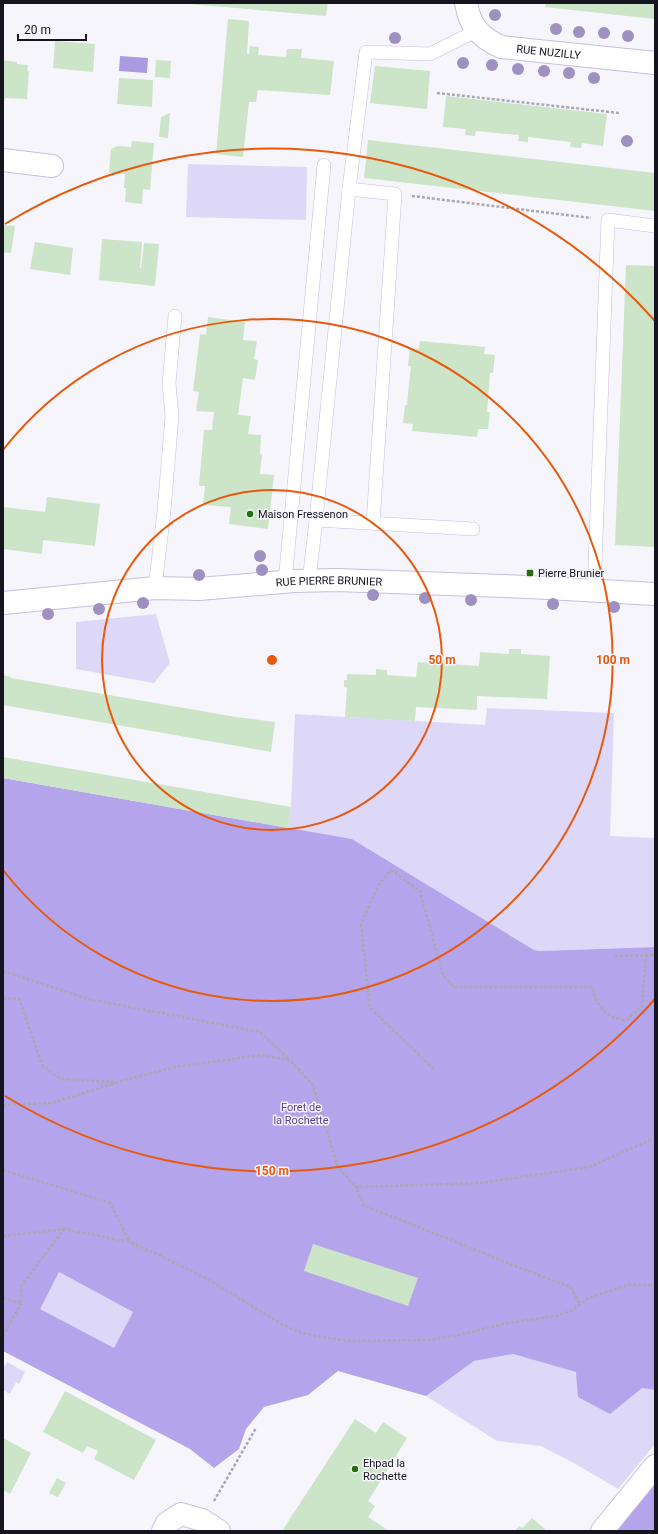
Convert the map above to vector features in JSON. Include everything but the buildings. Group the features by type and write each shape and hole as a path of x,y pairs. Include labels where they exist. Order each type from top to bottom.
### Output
{"street":[{"name":"RUE NUZILLY","path":"466,3 468,16 476,31 488,41 502,47 655,63"},
{"path":"3,160 52,166"},
{"name":"RUE PIERRE BRUNIER","path":"3,603 155,588 199,590 284,582 360,580 655,594"},
{"path":"602,1531 655,1466"},
{"path":"163,1531 167,1523 182,1514 211,1526"}],"lane":[{"path":"309,581 349,189 366,52 430,54 476,31"},
{"path":"284,582 324,165"},
{"path":"349,189 395,194 373,523"},
{"path":"594,591 608,220 655,226"},
{"path":"155,588 164,511 172,416 169,383 175,316"},
{"path":"316,520 473,529"}],"path":[{"path":"437,93 619,113"},
{"path":"395,194 608,220"},
{"path":"434,1069 370,1008 361,924 378,886 391,870 420,891 443,976 454,987 593,987 594,998 601,1010 618,1019 626,1020 642,1007 646,955"},
{"path":"615,956 655,955"},
{"path":"3,972 88,999 260,1032 290,1060 313,1085 338,1167 356,1187 364,1206 442,1235 518,1268 571,1287 579,1304"},
{"path":"3,998 19,999 42,1065 60,1079 118,1082"},
{"path":"3,1104 52,1103 118,1082 176,1067 260,1055 290,1060"},
{"path":"356,1187 481,1183 589,1167 655,1138"},
{"path":"3,1170 110,1203 129,1242"},
{"path":"3,1336 21,1303 21,1286 64,1229"},
{"path":"3,1236 64,1229 129,1242 209,1280 283,1325 302,1333 351,1341 427,1340 454,1336 502,1324 556,1316 571,1311 588,1298 629,1285 655,1285"},
{"path":"3,1298 21,1303"},
{"path":"211,1526 256,1428"}],"shaded area":[{"path":"120,56 148,58 147,73 119,71"},
{"path":"188,164 307,167 306,220 186,217"},
{"path":"156,614 170,663 154,683 76,669 76,622"},
{"path":"487,708 614,713 610,836 655,838 655,947 534,950 352,839 288,828 291,807 295,714 485,725"},
{"path":"59,1272 133,1312 114,1349 39,1309"},
{"path":"513,1354 576,1372 655,1390 655,1444 618,1489 574,1463 541,1446 497,1441 426,1396 474,1361"},
{"path":"7,1362 25,1372 19,1384 16,1382 10,1394 3,1390 3,1369"}],"green space":[{"name":"Foret de la Rochette","path":"3,778 352,839 534,950 655,947 655,1390 642,1388 610,1414 578,1397 576,1372 513,1354 474,1361 426,1396 338,1371 308,1395 264,1407 246,1429 239,1449 214,1468 190,1449 3,1351","holes":["59,1272 133,1312 114,1348 40,1309"]},
{"path":"655,1481 655,1531 615,1531"}],"place":[{"name":"Maison Fressenon","path":"250,514"},
{"name":"Pierre Brunier","path":"530,573"},
{"name":"Ehpad la Rochette","path":"355,1469"}]}
